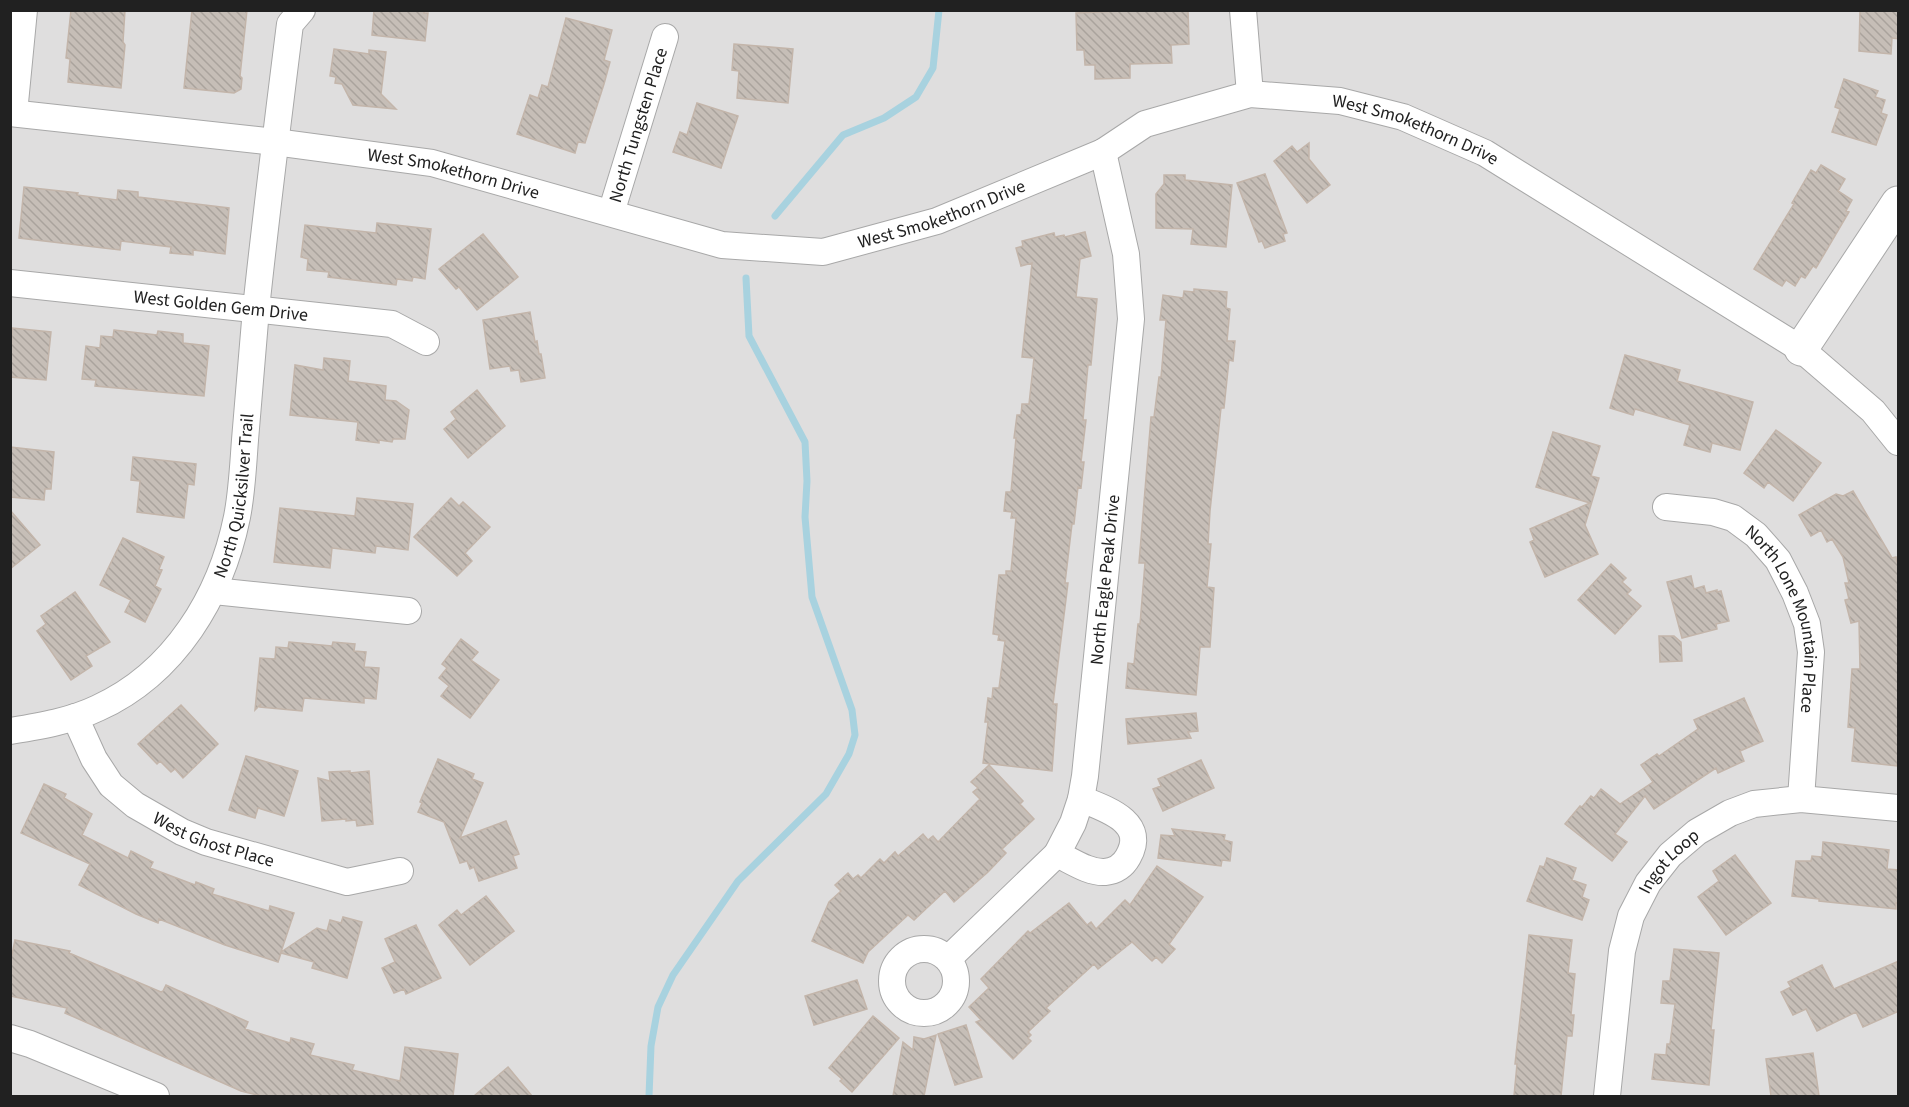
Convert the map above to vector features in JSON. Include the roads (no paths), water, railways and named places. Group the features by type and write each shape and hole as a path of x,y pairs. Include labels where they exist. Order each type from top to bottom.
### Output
{"street":[{"path":"12,113 24,10"},
{"name":"North Quicksilver Trail","path":"10,730 37,727 75,717 99,708 120,696 162,664 189,632 214,591 232,539 241,492 256,309 275,142 290,24 302,10"},
{"path":"1243,10 1250,94"},
{"name":"North Tungsten Place","path":"611,213 665,37"},
{"name":"West Smokethorn Drive","path":"12,113 275,142 432,163 722,245 823,252 936,221 1103,152 1145,124 1250,94 1340,101 1403,117 1485,153 1801,349 1873,411 1899,442"},
{"name":"North Eagle Peak Drive","path":"948,959 1058,854 1073,823 1081,799 1131,319 1126,254 1103,152"},
{"path":"1801,349 1899,203"},
{"name":"West Golden Gem Drive","path":"10,284 392,324 426,342"},
{"name":"North Lone Mountain Place","path":"1666,507 1713,512 1733,518 1756,535 1778,560 1795,593 1807,624 1811,652 1801,799"},
{"path":"214,591 408,611"},
{"name":"West Ghost Place","path":"75,717 94,759 111,784 135,805 182,832 206,842 347,882 400,871"},
{"path":"1058,854 1090,870 1104,872 1116,870 1129,856 1133,835 1130,826 1106,809 1081,799"},
{"name":"Ingot Loop","path":"1607,1096 1622,951 1631,916 1648,883 1670,855 1697,832 1730,813 1754,804 1801,799 1899,808"},
{"path":"10,1038 30,1044 156,1096"}],"waterway":[{"path":"775,216 843,135 884,118 916,97 933,68 939,10"},
{"path":"649,1096 651,1046 658,1007 673,975 738,881 826,794 849,754 855,735 852,710 812,597 805,517 807,481 805,442 749,336 746,278"}]}
